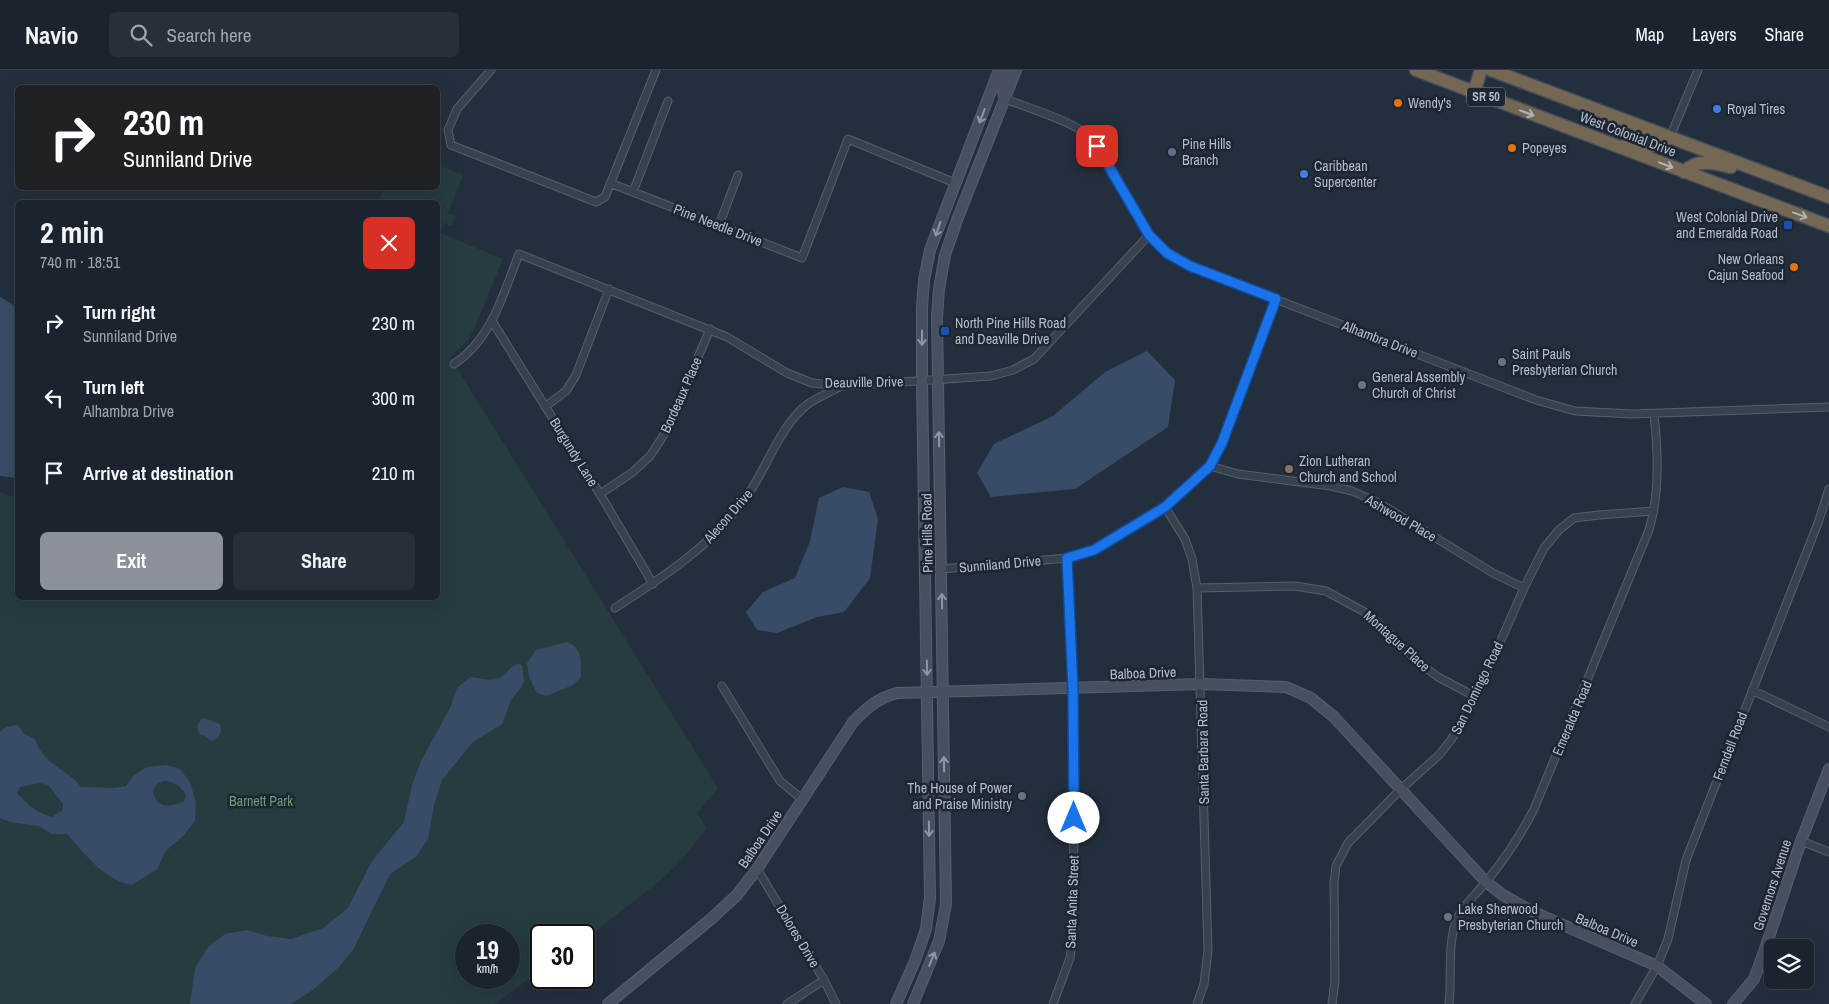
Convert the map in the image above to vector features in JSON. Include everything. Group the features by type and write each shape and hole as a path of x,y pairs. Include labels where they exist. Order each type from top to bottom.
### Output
{"highway":[{"name":"West Colonial Drive","path":"1416,70 1829,226"},
{"path":"1474,92 1481,70"},
{"name":"West Colonial Drive","path":"1491,70 1829,197"},
{"path":"1588,135 1646,147 1657,145 1670,137"},
{"path":"1684,172 1695,164 1707,162 1768,174"}],"main road":[{"name":"Pine Hills Road","path":"896,1004 915,961 926,929 930,898 922,381 924,280 930,250 999,70"},
{"path":"1005,99 1002,87 1007,70"},
{"name":"Pine Hills Road","path":"913,1004 939,941 946,904 937,317 939,288 945,255 957,220 1016,70"},
{"name":"Balboa Drive","path":"608,1004 712,919 737,895 757,869 853,722 872,703 883,697 897,693 1201,684 1286,687 1311,698 1334,717 1486,882 1530,911 1657,966 1706,1004"},
{"name":"Governors Avenue","path":"1733,1004 1754,979 1766,949 1801,841 1829,769"}],"street":[{"path":"491,70 457,109 448,130 451,145 596,202 605,197 656,70"},
{"path":"1670,137 1698,70"},
{"name":"Alhambra Drive","path":"1005,99 1079,129 1097,146 1149,235 1167,253 1190,266 1536,400 1575,411 1599,413 1654,414 1829,407"},
{"path":"633,192 668,101"},
{"name":"Pine Needle Drive","path":"610,183 802,258 848,139 955,183"},
{"path":"719,225 738,175"},
{"name":"Deauville Drive","path":"492,321 519,254 710,329 787,373 812,383 842,386 991,376 1014,370 1034,359 1149,235"},
{"path":"546,406 566,391 576,375 609,289"},
{"name":"Sunniland Drive","path":"941,569 1067,558 1094,550 1165,507 1210,466 1222,443 1276,299"},
{"path":"454,364 467,356 480,342 492,321"},
{"name":"Burgundy Lane","path":"492,321 600,494 653,584"},
{"name":"Bordeaux Place","path":"600,494 633,472 650,456 670,426 710,329"},
{"name":"Alecon Drive","path":"615,608 653,584 695,552 741,506 757,482 790,422 807,404 842,386"},
{"name":"Emeralda Road","path":"1449,1004 1452,937 1456,920 1520,835 1534,809 1640,555 1654,511 1657,462 1654,414"},
{"name":"Ashwood Place","path":"1210,466 1238,474 1331,486 1352,491 1379,503 1492,573 1524,588"},
{"name":"Ferndell Road","path":"1635,1004 1657,966 1668,939 1686,860 1818,523 1829,489"},
{"name":"Santa Barbara Road","path":"1165,507 1185,539 1192,559 1197,588 1208,950 1204,984 1197,1004"},
{"name":"San Domingo Road","path":"1332,1004 1335,981 1333,900 1336,866 1348,843 1401,789 1439,755 1451,740 1476,697 1524,588 1544,548 1559,530 1574,518 1654,511"},
{"name":"Santa Anita Street","path":"1053,1004 1070,958 1074,929 1073,689 1067,558"},
{"name":"Montague Place","path":"1197,588 1294,586 1326,591 1370,615 1418,663 1438,677 1476,697"},
{"path":"722,686 780,781 803,800"},
{"path":"1752,690 1829,727"},
{"path":"1801,841 1829,852"},
{"name":"Dolores Drive","path":"757,869 824,980 836,1004"},
{"path":"787,1004 824,980"}],"green space":[{"name":"Barnett Park","path":"440,166 463,175 448,213 455,216 452,226 444,223 440,233 440,200 379,200 383,190 440,190"},
{"name":"Barnett Park","path":"440,233 503,259 473,332 466,342 450,357 718,788 697,813 707,828 679,863 661,880 595,931 595,924 530,924 530,978 520,986 520,924 455,924 455,989 515,989 495,1004 0,1004 0,492 15,497 15,600 440,600"}],"water":[{"path":"0,297 15,306 15,478 0,476"},
{"path":"1147,351 1175,380 1168,427 1075,489 991,497 977,473 994,444 1053,416 1105,372"},
{"path":"843,487 869,492 878,519 870,578 844,612 817,617 777,633 757,630 746,612 763,592 795,578 810,541 819,498"},
{"path":"567,642 576,648 580,656 581,677 573,685 546,696 537,693 529,677 527,663 536,650"},
{"path":"518,664 522,665 524,681 511,700 502,724 473,742 442,780 434,805 428,839 416,857 390,874 353,950 340,966 313,990 291,1004 190,1004 195,968 208,947 225,934 247,930 267,936 291,939 323,928 348,908 372,861 404,822 412,785 421,761 450,708 457,688 470,677 487,680 499,678"},
{"path":"202,718 220,724 221,732 216,739 211,741 205,736 200,735 197,726"},
{"path":"18,725 24,734 35,739 44,756 75,780 81,787 114,788 126,786 133,776 147,767 167,765 180,769 190,782 196,803 195,821 184,835 165,852 157,869 132,885 113,878 88,858 67,834 52,834 39,826 10,822 0,818 0,732 6,727","holes":["164,781 174,783 180,787 186,795 184,801 169,806 160,804 154,796 153,790 157,784","40,783 48,785 63,804 63,810 52,817 32,808 17,793 20,787"]}],"place":[{"name":"Wendy's","path":"1398,103"},
{"name":"Royal Tires","path":"1717,109"},
{"name":"Popeyes","path":"1512,148"},
{"name":"Pine Hills Branch","path":"1172,152"},
{"name":"Caribbean Supercenter","path":"1304,174"},
{"name":"West Colonial Drive and Emeralda Road","path":"1788,225"},
{"name":"New Orleans Cajun Seafood","path":"1794,267"},
{"name":"North Pine Hills Road and Deaville Drive","path":"945,331"},
{"name":"Saint Pauls Presbyterian Church","path":"1502,362"},
{"name":"General Assembly Church of Christ","path":"1362,385"},
{"name":"Zion Lutheran Church and School","path":"1289,469"},
{"name":"The House of Power and Praise Ministry","path":"1022,796"},
{"name":"Lake Sherwood Presbyterian Church","path":"1448,917"}],"route":[{"path":"1074,818 1073,689 1067,558 1094,550 1165,507 1210,466 1222,443 1276,299 1216,277 1190,266 1167,253 1149,235 1097,146"}]}
